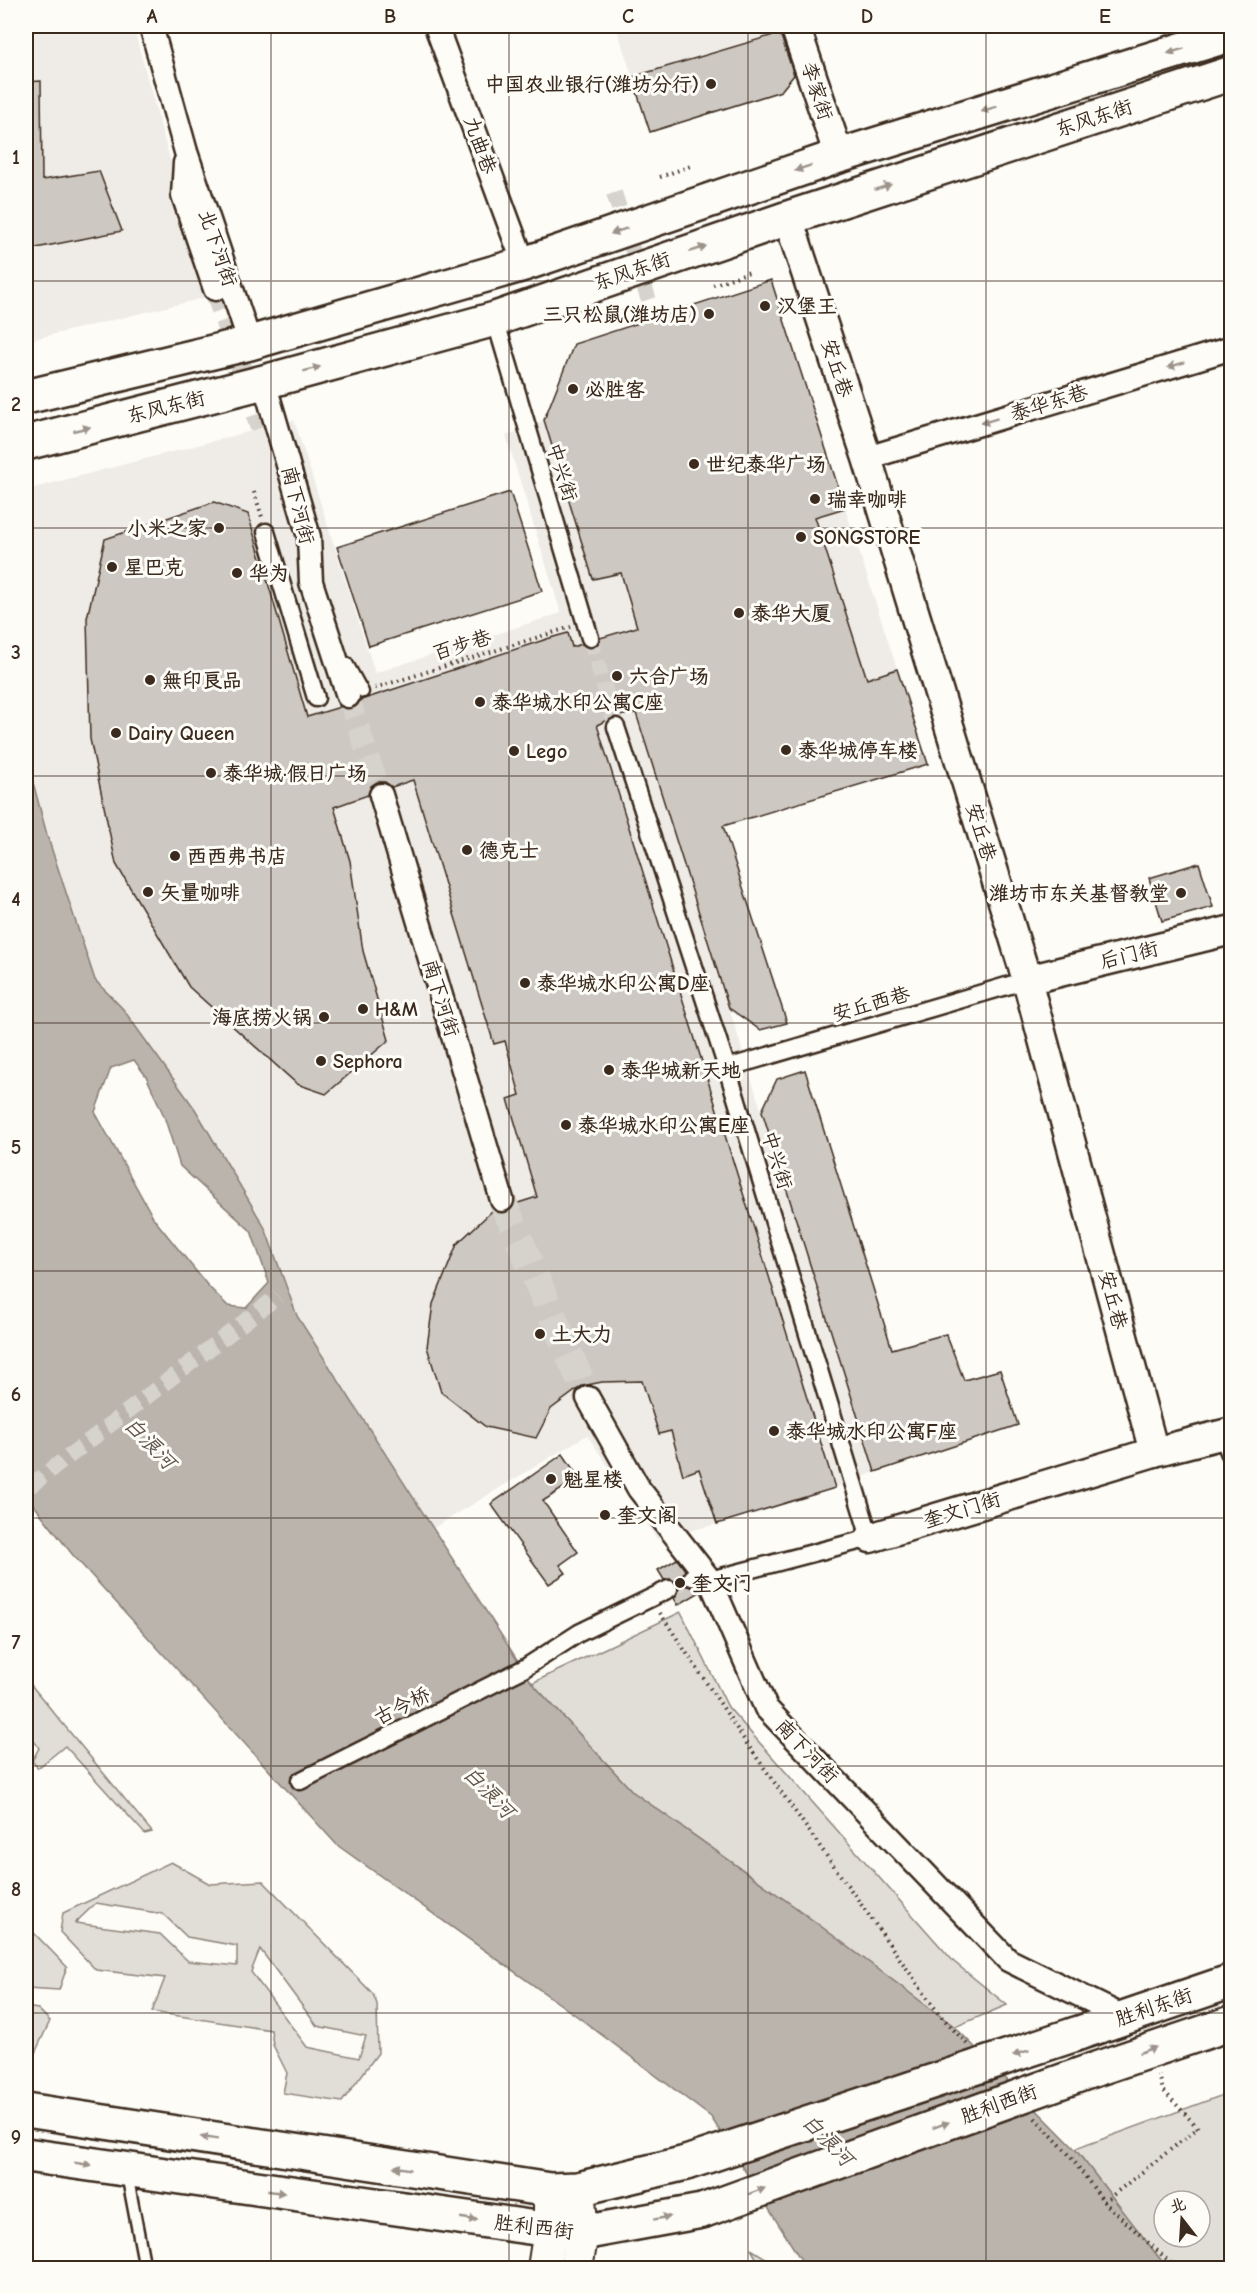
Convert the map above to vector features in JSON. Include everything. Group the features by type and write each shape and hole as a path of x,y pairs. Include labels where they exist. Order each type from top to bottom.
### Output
{"main road":[{"name":"东风东街","path":"26,397 250,343 524,264 839,156 1232,34"},
{"name":"东风东街","path":"26,443 264,382 495,319 788,218 1232,74"},
{"name":"胜利东街","path":"1076,2034 1232,1981"},
{"name":"胜利东街","path":"1093,2070 1232,2022"},
{"name":"胜利西街","path":"26,2110 564,2190 687,2163 1076,2034"},
{"name":"胜利西街","path":"26,2155 566,2231 702,2211 1093,2070"},
{"path":"564,2190 566,2231 576,2268"},
{"path":"543,2268 566,2231"}],"street":[{"name":"北下河街","path":"151,26 186,152 250,343"},
{"name":"九曲巷","path":"436,26 524,264"},
{"name":"李家街","path":"795,26 839,156"},
{"name":"北下河街","path":"186,152 183,195 215,289"},
{"name":"安丘巷","path":"788,218 867,458 1026,980 1154,1452"},
{"name":"中兴街","path":"495,319 587,630"},
{"name":"泰华东巷","path":"867,458 1232,348"},
{"name":"南下河街","path":"264,382 309,537 311,582 325,623 355,694"},
{"path":"261,428 311,582"},
{"path":"266,532 316,698"},
{"name":"中兴街","path":"616,727 727,1068 870,1538"},
{"name":"南下河街","path":"381,795 502,1200"},
{"name":"后门街","path":"1026,980 1232,930"},
{"name":"安丘西巷","path":"727,1068 1026,980"},
{"name":"南下河街","path":"588,1398 639,1489 701,1579 766,1708 1008,1960 1124,2017"},
{"name":"奎文门街","path":"701,1579 870,1538 1154,1452 1230,1439"},
{"path":"649,1598 669,1589"},
{"name":"古今桥","path":"300,1781 523,1669 579,1633 649,1598"}],"lane":[{"path":"126,2170 145,2268"}],"path":[{"path":"660,177 691,166"},
{"path":"713,285 749,272"},
{"path":"254,492 266,532"},
{"name":"百步巷","path":"355,694 587,630"},
{"path":"649,1598 745,1741 926,1994 971,2048"},
{"path":"1104,2202 1198,2128 1163,2090 1152,2048"},
{"path":"1027,2109 1067,2152 1104,2202 1176,2268"}],"shaded area":[{"path":"26,26 133,26 208,297 26,341"},
{"name":"中国农业银行(潍坊分行)","path":"616,26 787,26 793,47 794,75 781,91 650,132"},
{"path":"771,280 928,764 676,839 875,1472 835,1488 717,1524 657,1539 587,1435 432,1529 297,1316 265,1228 123,1009 95,980 47,835 26,756 26,490 294,420 375,673 561,613 506,436 544,420 574,344"},
{"path":"681,1612 728,1707 954,1962 1007,2005 955,2027 795,1907 633,1792 532,1683"},
{"path":"26,1679 152,1832 145,1834 65,1746 38,1768 32,1761 39,1748 26,1729"},
{"path":"171,1862 210,1884 263,1881 373,1994 377,2004 378,2053 342,2102 283,2093 287,2073 273,2045 271,2030 152,2012 165,1978 96,1970 60,1932 63,1913","holes":["96,1903 163,1914 187,1937 237,1946 237,1966 188,1961 160,1934 75,1923","260,1949 317,2026 366,2036 359,2058 307,2047 251,1972"]},
{"path":"26,1932 33,1932 67,1967 59,1990 26,1988"},
{"path":"26,2007 38,2009 50,2021 34,2055 26,2054"},
{"path":"1231,2092 1231,2268 1167,2268 1152,2249 1212,2249 1212,2189 1152,2189 1152,2249 1075,2149"},
{"path":"751,2249 782,2268 762,2268"}],"water":[{"name":"白浪河","path":"26,756 47,835 95,980 123,1009 195,1109 265,1228 297,1316 532,1683 633,1792 795,1907 955,2027 1075,2149 1167,2268 806,2268 711,2117 578,2017 337,1845 72,1554 26,1495","holes":["134,1060 146,1076 164,1116 180,1166 251,1231 269,1283 246,1308 228,1306 208,1286 154,1219 95,1112 111,1068"]}],"building":[{"name":"中国农业银行(潍坊分行)","path":"780,33 794,75 781,91 650,132 632,77"},
{"path":"41,81 42,180 99,171 122,231 26,250 26,82"},
{"path":"771,280 845,508 815,517 867,679 897,669 928,764 723,826 787,1023 760,1030 729,1008 636,713 613,717 597,725 835,1488 717,1524 699,1469 683,1475 671,1431 659,1434 642,1381 602,1382 582,1386 551,1409 536,1438 486,1427 441,1392 427,1347 433,1304 457,1244 492,1211 506,1213 515,1204 537,1197 508,1099 520,1095 505,1041 494,1044 413,780 392,787 385,782 377,782 371,786 368,795 334,807 350,861 363,951 389,1040 326,1094 297,1084 189,987 116,864 90,739 87,618 105,539 214,502 248,514 307,717 340,707 353,709 361,700 568,633 572,647 582,644 592,648 598,645 600,638 637,627 621,573 593,579 544,420 574,344"},
{"path":"510,492 542,591 369,646 337,547"},
{"name":"潍坊市东关基督教堂","path":"1199,863 1213,907 1162,921 1149,878"},
{"path":"805,1070 892,1349 946,1334 964,1380 1000,1370 1018,1425 875,1472 762,1111 777,1079"},
{"path":"563,1454 579,1478 543,1501 578,1552 560,1565 566,1573 549,1584 491,1504"},
{"name":"奎文门","path":"677,1559 685,1570 682,1576 685,1585 698,1589 700,1592 678,1605 674,1598 679,1590 678,1584 670,1579 664,1580 658,1570"}],"tunnel":[{"path":"614,193 651,307"},
{"path":"215,289 261,428"},
{"path":"590,638 616,727"},
{"path":"348,696 381,795"},
{"path":"502,1200 588,1398"},
{"path":"30,1486 278,1296"},
{"path":"669,1589 692,1577"}],"place":[{"name":"中国农业银行(潍坊分行)","path":"711,84"},
{"name":"汉堡王","path":"765,306"},
{"name":"三只松鼠(潍坊店)","path":"709,314"},
{"name":"必胜客","path":"573,389"},
{"name":"世纪泰华广场","path":"694,464"},
{"name":"瑞幸咖啡","path":"815,499"},
{"name":"小米之家","path":"219,528"},
{"name":"SONGSTORE","path":"801,537"},
{"name":"星巴克","path":"112,567"},
{"name":"华为","path":"237,573"},
{"name":"泰华大厦","path":"739,613"},
{"name":"六合广场","path":"617,676"},
{"name":"無印良品","path":"150,680"},
{"name":"泰华城水印公寓C座","path":"480,702"},
{"name":"Dairy Queen","path":"116,733"},
{"name":"泰华城停车楼","path":"786,750"},
{"name":"Lego","path":"514,751"},
{"name":"泰华城·假日广场","path":"211,773"},
{"name":"德克士","path":"467,850"},
{"name":"西西弗书店","path":"175,856"},
{"name":"矢量咖啡","path":"148,892"},
{"name":"潍坊市东关基督教堂","path":"1181,893"},
{"name":"泰华城水印公寓D座","path":"525,983"},
{"name":"H&M","path":"363,1009"},
{"name":"海底捞火锅","path":"324,1017"},
{"name":"Sephora","path":"321,1061"},
{"name":"泰华城新天地","path":"609,1070"},
{"name":"泰华城水印公寓E座","path":"566,1125"},
{"name":"土大力","path":"540,1334"},
{"name":"泰华城水印公寓F座","path":"774,1431"},
{"name":"魁星楼","path":"551,1479"},
{"name":"奎文阁","path":"605,1515"},
{"name":"奎文门","path":"680,1583"}]}
